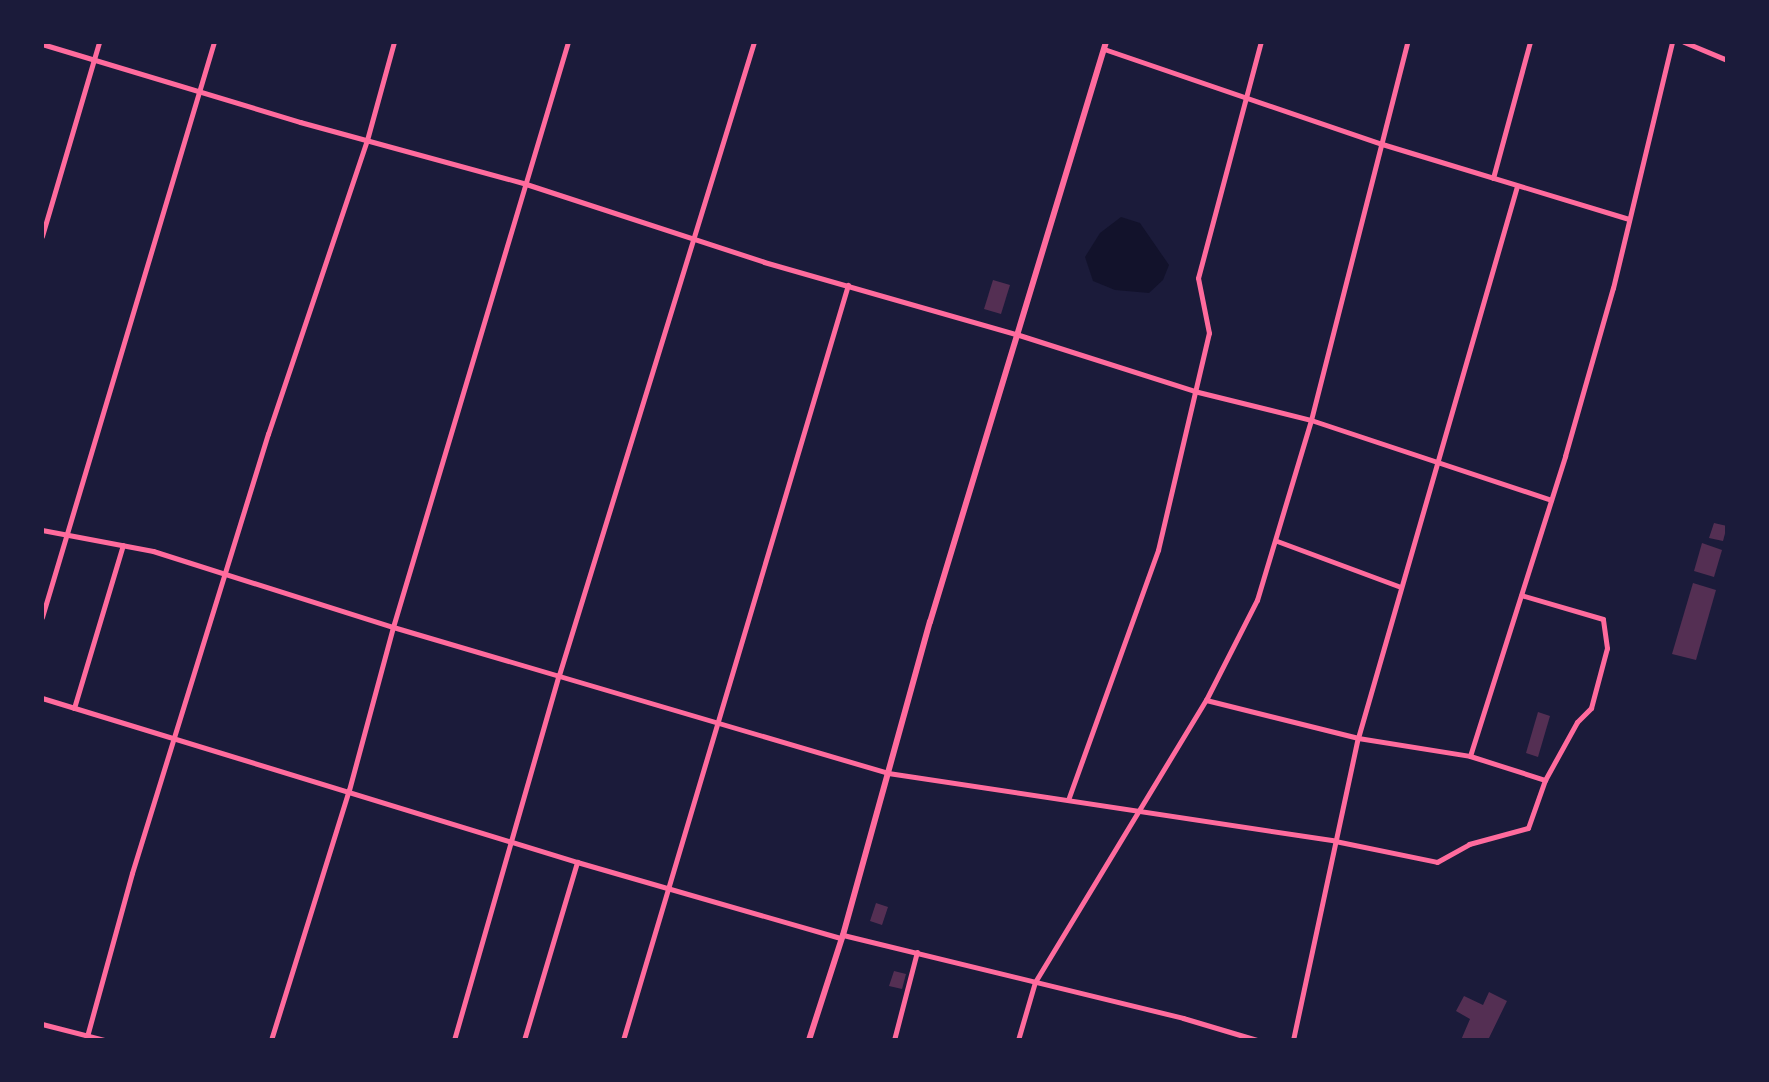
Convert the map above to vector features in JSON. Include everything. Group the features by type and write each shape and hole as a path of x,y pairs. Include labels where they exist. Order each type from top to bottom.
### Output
{"street":[{"path":"42,236 99,42"},
{"path":"42,617 214,42"},
{"path":"87,1038 132,873 268,434 367,140 394,42"},
{"path":"271,1040 349,790 393,627 568,42"},
{"path":"454,1040 559,675 754,42"},
{"path":"1068,800 1158,550 1209,333 1198,278 1261,42"},
{"path":"1018,1040 1035,982 1206,700 1257,600 1311,420 1407,42"},
{"path":"1493,178 1530,42"},
{"path":"1470,756 1551,500 1613,288 1672,42"},
{"path":"1684,42 1727,60"},
{"path":"42,44 526,184 1194,391 1311,420 1551,500"},
{"path":"809,1040 1105,46 1382,144 1629,219"},
{"path":"1293,1040 1358,738 1517,186"},
{"path":"623,1040 848,285"},
{"path":"42,530 123,545 888,773 1335,841 1437,862 1469,844 1528,828 1545,780 1577,722 1591,708 1607,648 1603,619 1521,595"},
{"path":"1277,541 1401,587"},
{"path":"74,708 123,545"},
{"path":"42,698 668,888 842,936 917,952 1234,1037 1257,1040"},
{"path":"1206,700 1358,738 1470,756 1545,780"},
{"path":"524,1040 577,862"},
{"path":"894,1040 917,952"},
{"path":"42,1024 87,1038 105,1040"}],"shaded area":[{"path":"1121,217 1140,223 1169,265 1163,280 1149,293 1115,290 1093,281 1085,257 1100,233"}],"building":[{"path":"993,280 1010,285 1001,314 984,309"},
{"path":"1714,523 1727,526 1723,541 1709,538"},
{"path":"1702,543 1722,550 1714,577 1694,571"},
{"path":"1693,583 1716,590 1696,660 1672,654"},
{"path":"1538,712 1550,716 1538,757 1526,753"},
{"path":"876,903 888,907 882,925 870,921"},
{"path":"894,971 906,974 902,989 889,986"},
{"path":"1489,992 1507,1001 1488,1040 1461,1040 1470,1019 1456,1011 1464,996 1483,1005"}]}
